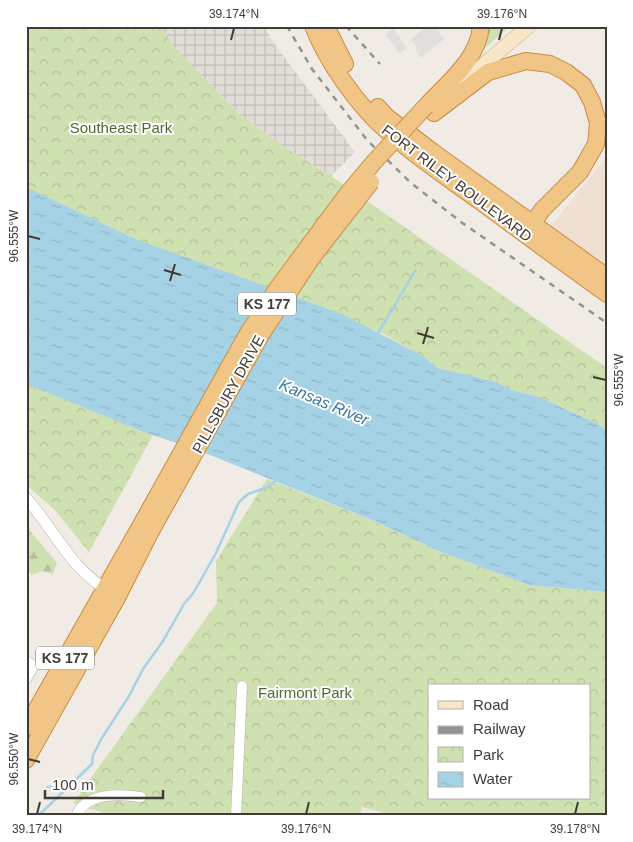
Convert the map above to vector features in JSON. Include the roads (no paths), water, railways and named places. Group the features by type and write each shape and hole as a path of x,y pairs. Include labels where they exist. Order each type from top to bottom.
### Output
{"highway":[{"name":"FORT RILEY BOULEVARD","path":"313,26 334,66 359,101 386,130 528,229 607,277"},
{"name":"FORT RILEY BOULEVARD","path":"326,26 345,65 366,95 387,117 607,294"},
{"name":"KS 177","path":"430,110 470,59 480,37 481,26"},
{"name":"KS 177","path":"430,110 488,72 526,62 550,64 566,72 582,85 592,102 598,123 596,144 580,172 542,210 528,229"},
{"name":"PILLSBURY DRIVE","path":"26,760 111,592 146,528 262,333 311,259 430,110"},
{"name":"PILLSBURY DRIVE","path":"26,728 111,592"}],"main road":[{"name":"PILLSBURY DRIVE","path":"430,110 517,26"},
{"name":"PILLSBURY DRIVE","path":"430,110 529,26"}],"street":[{"path":"26,498 80,570 92,581 111,592"},
{"path":"26,679 30,663"},
{"path":"236,816 242,686"},
{"path":"76,816 80,806 96,798 141,797"}],"water":[{"name":"Kansas River","path":"26,187 138,240 342,314 423,356 438,368 497,382 511,390 536,396 597,423 607,431 607,592 529,585 439,551 372,520 200,451 144,432 26,384"}],"waterway":[{"path":"377,335 415,271"},
{"path":"38,816 92,764 93,755 102,738 129,696 143,669 163,641 184,604 194,592 216,553 239,502 248,494 268,487 276,480"},
{"path":"48,787 73,782"}],"railway":[{"path":"287,26 312,69 367,140 411,183 461,222 607,323"},
{"path":"346,26 380,64"}],"park label":[{"name":"Southeast Park","path":"121,127"},
{"name":"Fairmont Park","path":"305,692"}]}
